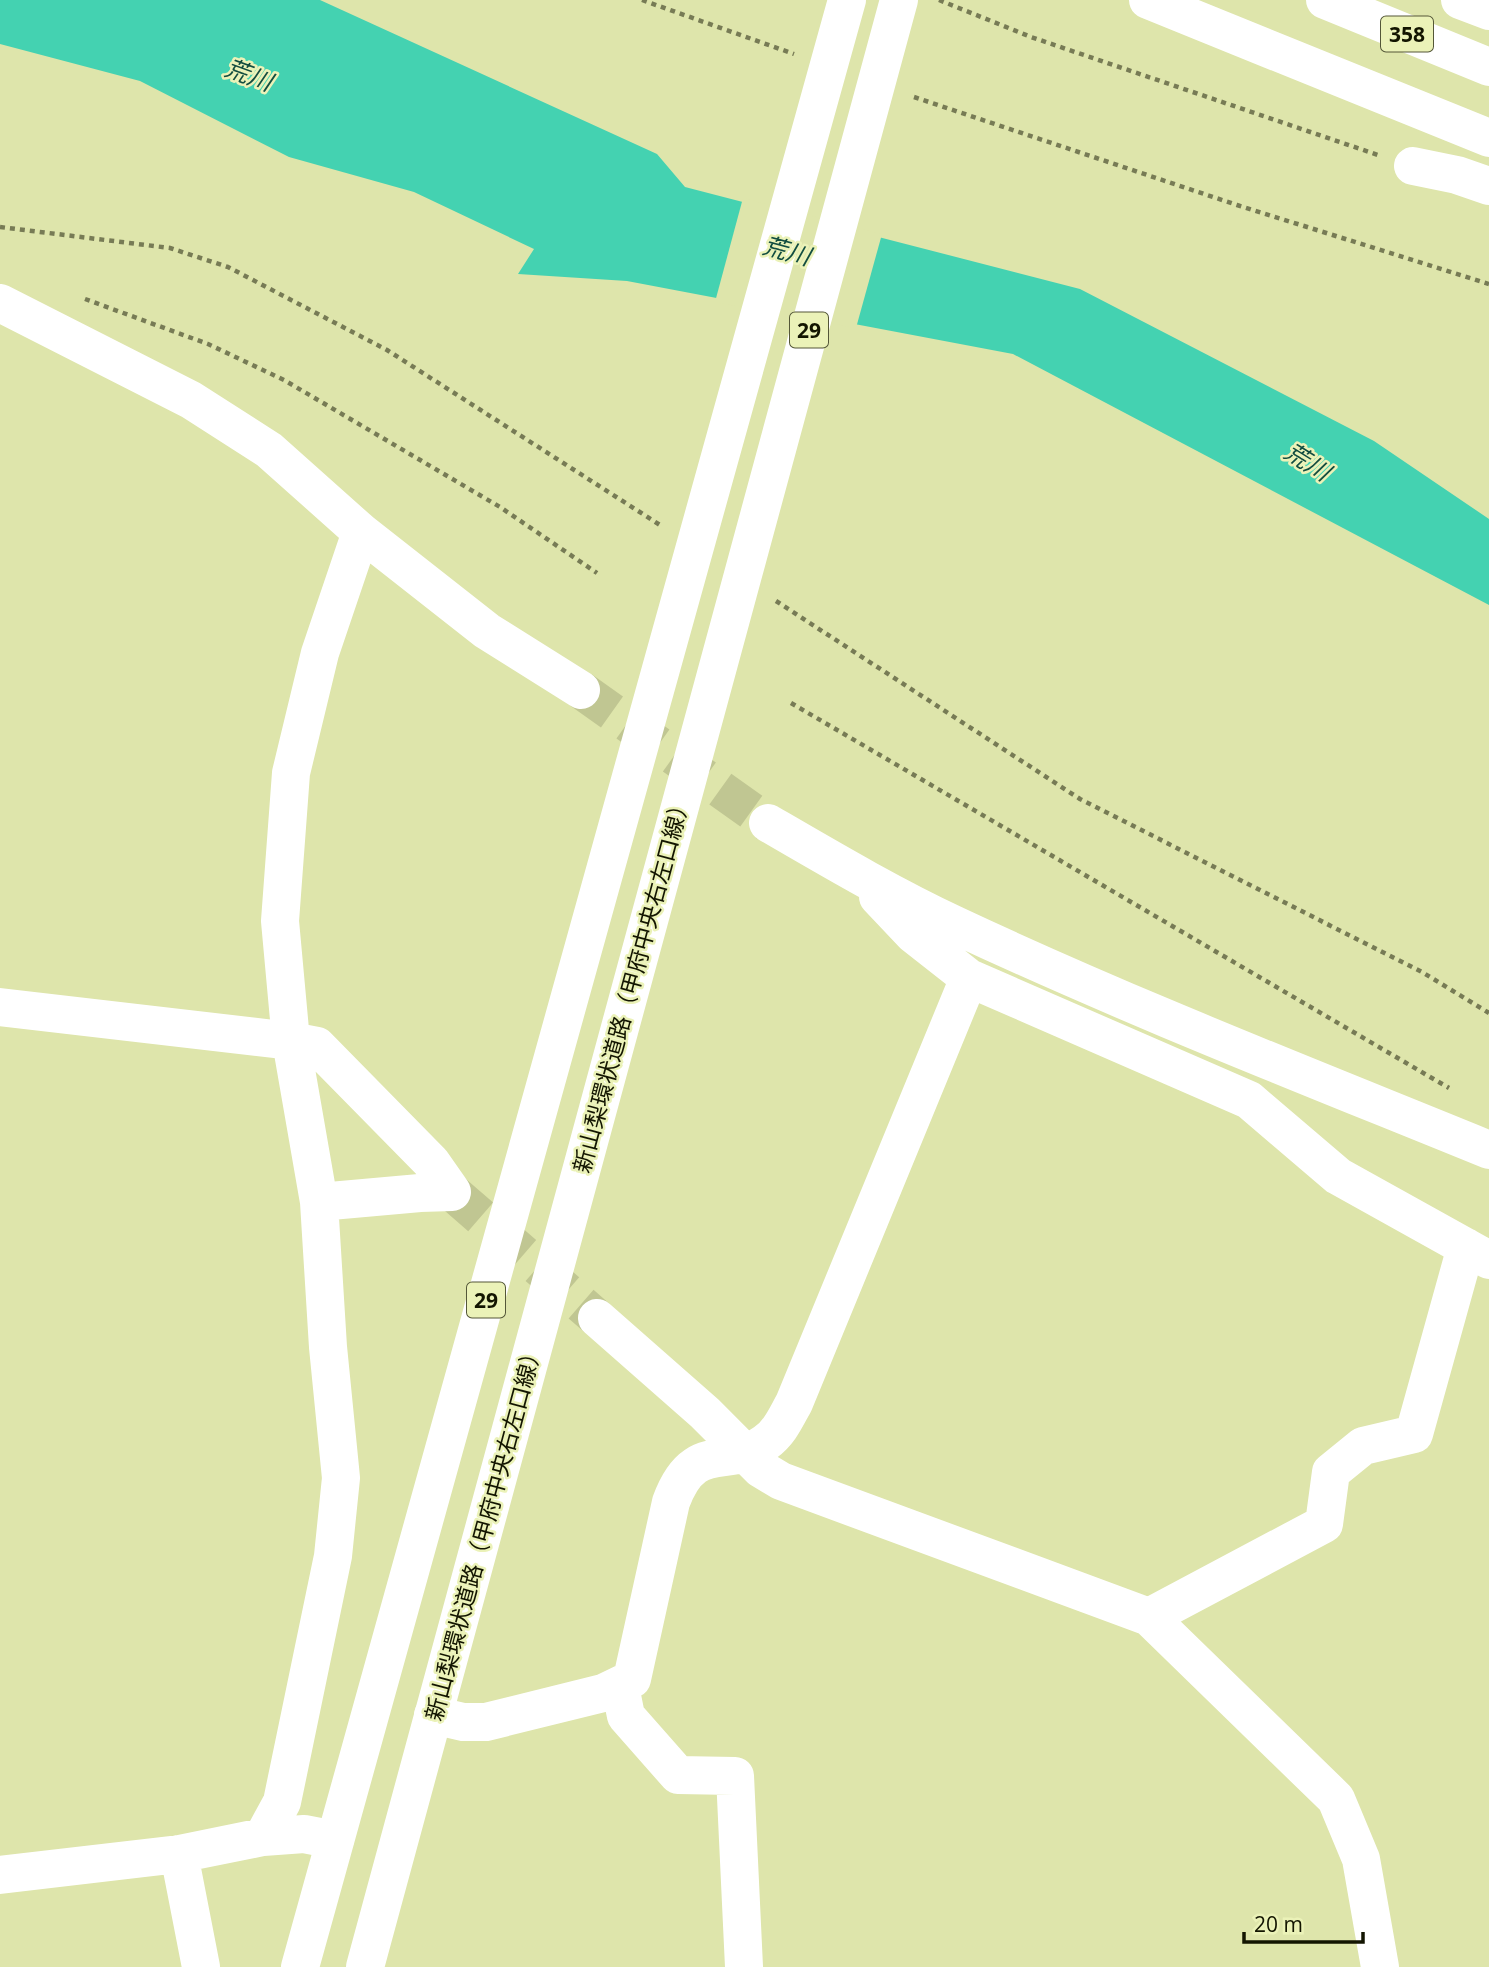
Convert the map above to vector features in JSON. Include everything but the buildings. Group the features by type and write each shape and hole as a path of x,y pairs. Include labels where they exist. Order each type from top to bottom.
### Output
{"main road":[{"path":"793,193 833,0"},
{"name":"29","path":"300,1967 846,0"},
{"name":"新山梨環状道路（甲府中央右左口線）","path":"365,1967 899,0"},
{"path":"1148,0 1489,138"},
{"name":"358","path":"1325,0 1489,67"},
{"name":"358","path":"1460,0 1489,11"},
{"path":"1412,166 1457,175 1489,187"},
{"path":"0,303 191,400 269,450 361,532 487,631 581,690"},
{"path":"263,1837 282,1802 333,1556 341,1478 328,1348 319,1202 291,1041 280,921 291,773 320,653 361,532"},
{"path":"768,823 854,873 953,924 1099,991 1489,1150"},
{"path":"854,873 913,934 969,978 1249,1100 1338,1176 1478,1254 1414,1434 1363,1446 1331,1472 1324,1524 1149,1617"},
{"path":"433,1716 486,1723 603,1693 632,1679 676,1487 683,1475 694,1465 764,1444 778,1431 794,1403 969,978"},
{"path":"0,1007 317,1046 431,1162 452,1192 420,1192 319,1202"},
{"path":"597,1318 705,1413 761,1469 782,1481 1149,1617 1336,1799 1361,1859 1380,1967"},
{"path":"620,1686 626,1716 678,1775 735,1776 744,1967"},
{"path":"0,1875 179,1854 263,1837 304,1834 335,1840"},
{"path":"179,1854 201,1967"}],"path":[{"path":"642,0 806,59"},
{"path":"939,0 1031,37 1412,166"},
{"path":"908,95 1237,205 1489,284"},
{"path":"76,297 208,344 284,380 500,507 597,573"},
{"path":"791,703 1453,1091"}],"water":[{"name":"荒川","path":"0,0 320,0 657,154 685,187 1080,289 1374,441 1489,519 1489,605 1013,354 627,281 518,274 534,249 414,192 289,157 140,81 0,44"}],"pier":[{"path":"743,198 882,234 856,328 715,302"}],"tunnel":[{"path":"581,690 768,823"},
{"path":"452,1192 597,1318"}]}
